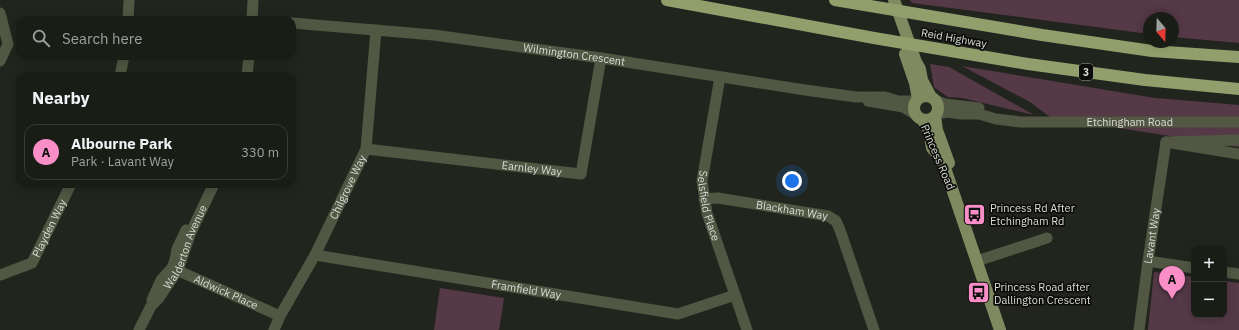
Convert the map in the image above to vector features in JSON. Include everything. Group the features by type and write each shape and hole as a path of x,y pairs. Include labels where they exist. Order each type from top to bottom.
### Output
{"highway":[{"name":"Reid Highway","path":"667,0 874,38 1028,64 1145,80 1239,89"},
{"name":"Reid Highway","path":"835,0 1042,35 1152,51 1239,57"}],"main road":[{"path":"887,0 914,78 925,99 938,109 936,115 929,120 919,117 914,108 925,99"},
{"path":"894,0 920,69 925,99"},
{"name":"Princess Road","path":"936,115 937,130 1000,330"},
{"name":"Princess Road","path":"919,117 929,130 932,148 940,157 944,165 1006,330"}],"street":[{"path":"128,16 129,0"},
{"path":"252,16 253,0"},
{"path":"0,13 8,44 0,61"},
{"name":"Wilmington Crescent","path":"296,23 434,35 601,58 856,97 885,97 898,101 925,99"},
{"name":"Chilgrove Way","path":"274,330 280,316 315,255 366,149 376,30"},
{"name":"Earnley Way","path":"366,149 580,174 601,58"},
{"path":"121,72 123,60"},
{"path":"247,72 249,60"},
{"name":"Selsfield Place","path":"720,77 702,181 707,213 747,330"},
{"name":"Wilmington Crescent","path":"856,97 874,103 903,107 919,117"},
{"name":"Etchingham Road","path":"925,99 945,104 984,108 1021,122"},
{"name":"Etchingham Road","path":"936,115 948,112 979,114 996,119 1021,122 1239,122"},
{"name":"Etchingham Road","path":"1166,142 1239,140"},
{"name":"Etchingham Road","path":"1166,142 1239,154"},
{"name":"Lavant Way","path":"1139,330 1166,142"},
{"name":"Playden Way","path":"0,275 32,263 69,188"},
{"name":"Walderton Avenue","path":"139,330 151,306 159,298 175,269 208,188"},
{"name":"Walderton Avenue","path":"202,204 212,188"},
{"name":"Blackham Way","path":"704,199 718,198 828,216 836,221 874,330"},
{"path":"979,260 1047,238"},
{"name":"Framfield Way","path":"315,255 678,314 735,295"},
{"path":"1148,261 1191,268"},
{"name":"Aldwick Place","path":"175,269 280,316"},
{"path":"1227,272 1239,274"}],"shaded area":[{"path":"910,0 1239,0 1239,43 1179,38 1179,12 1143,12 1143,33 912,3"},
{"path":"930,64 949,67 1034,115 962,98 948,97 934,87"},
{"path":"962,66 1155,98 1239,105 1239,147 1050,117 1030,102"},
{"path":"1154,272 1191,277 1191,318 1227,318 1227,281 1239,283 1239,330 1148,330"},
{"path":"440,288 504,298 499,330 434,330"}],"place":[{"name":"Princess Rd After Etchingham Rd","path":"975,214"},
{"name":"Princess Road after Dallington Crescent","path":"979,293"},
{"name":"Albourne Park","path":"1172,299"}]}
